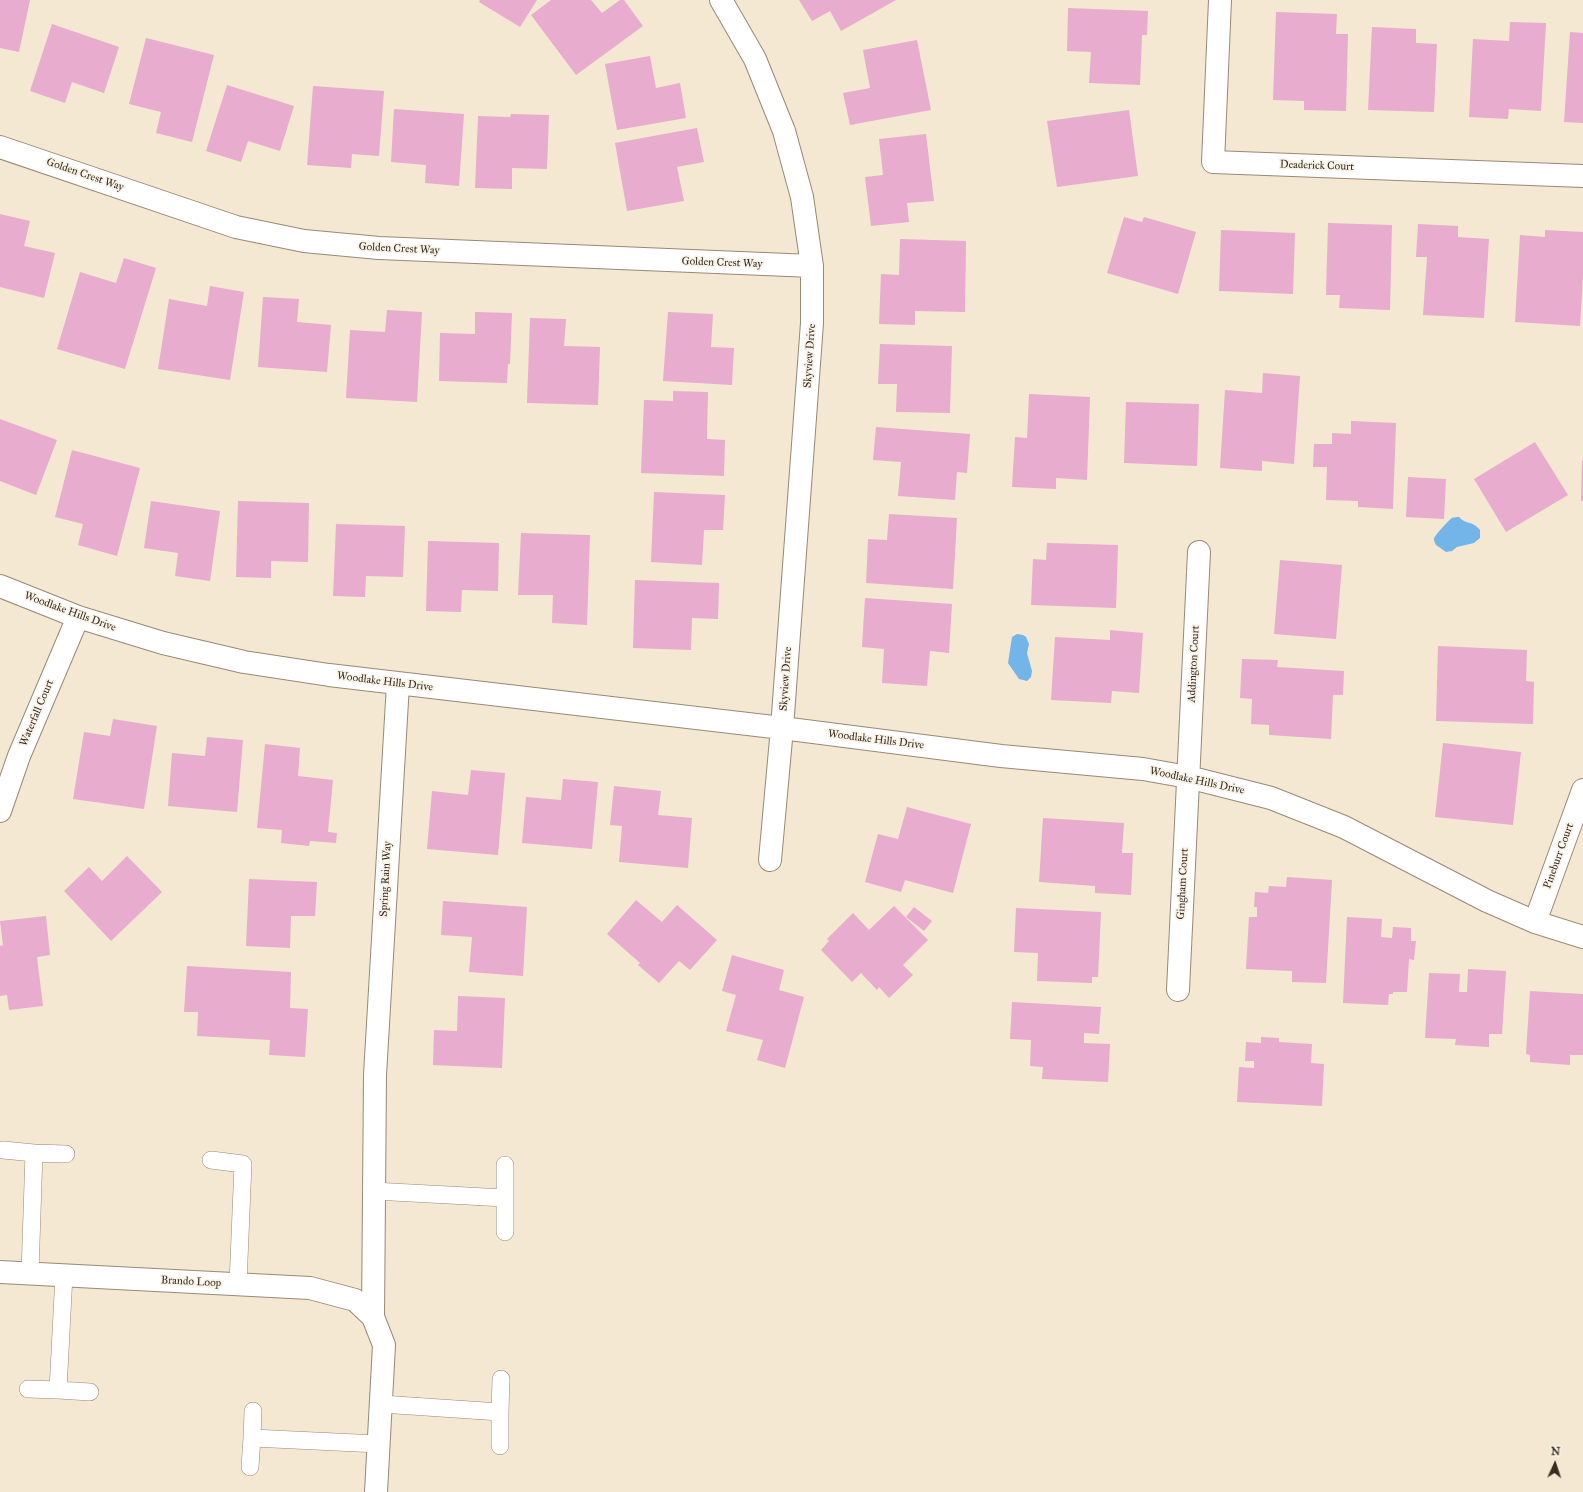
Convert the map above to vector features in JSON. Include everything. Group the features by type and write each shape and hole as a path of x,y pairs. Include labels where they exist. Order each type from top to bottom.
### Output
{"street":[{"name":"Skyview Drive","path":"721,0 755,59 784,131 802,197 812,266 812,323 782,728"},
{"name":"Deaderick Court","path":"1220,0 1212,162 1583,176"},
{"name":"Golden Crest Way","path":"0,147 236,227 304,241 379,248 812,266"},
{"name":"Addington Court","path":"1188,777 1199,552"},
{"name":"Woodlake Hills Drive","path":"0,586 78,617 164,643 244,662 398,684 782,728 1001,756 1143,769 1188,777 1270,798 1344,827 1487,901 1534,922 1583,937"},
{"name":"Waterfall Court","path":"0,811 19,756 78,617"},
{"name":"Spring Rain Way","path":"374,1075 398,684"},
{"path":"770,860 782,728"},
{"name":"Gingham Court","path":"1178,990 1188,777"},
{"name":"Pineburr Court","path":"1534,922 1583,790"},
{"name":"Brando Loop","path":"374,1075 373,1317 384,1345 376,1492"},
{"name":"Brando Loop","path":"0,1272 310,1288 355,1300 373,1317"}],"lane":[{"path":"3,1150 66,1154"},
{"path":"30,1273 34,1153"},
{"path":"211,1160 243,1164 238,1284"},
{"path":"505,1165 505,1232"},
{"path":"373,1191 505,1198"},
{"path":"58,1390 64,1275"},
{"path":"500,1446 501,1379"},
{"path":"28,1388 90,1392"},
{"path":"381,1404 500,1412"},
{"path":"250,1467 253,1411"},
{"path":"252,1438 378,1444"}],"water":[{"path":"1454,517 1459,517 1480,530 1480,538 1474,543 1457,547 1452,551 1446,552 1436,545 1434,539 1439,531 1451,519"},
{"path":"1017,634 1026,637 1029,644 1027,653 1032,671 1031,677 1027,681 1019,679 1008,663 1012,637"}],"building":[{"path":"0,0 30,0 19,52 0,48"},
{"path":"480,0 537,0 520,27 479,2"},
{"path":"551,0 591,0 602,13 620,0 624,0 643,26 576,75 531,15"},
{"path":"799,0 896,0 841,31 830,11 812,21"},
{"path":"1068,8 1148,11 1147,35 1142,35 1140,85 1089,83 1091,52 1067,51"},
{"path":"1276,12 1337,14 1336,34 1348,34 1346,111 1304,110 1304,101 1273,100"},
{"path":"1510,22 1546,23 1541,111 1509,109 1508,119 1469,117 1473,39 1509,41"},
{"path":"52,24 119,47 104,93 72,82 65,103 30,91"},
{"path":"1372,27 1416,29 1416,43 1437,44 1434,112 1368,110"},
{"path":"1570,32 1583,33 1583,123 1564,122"},
{"path":"146,38 214,55 192,142 156,133 161,112 129,104"},
{"path":"917,40 931,110 850,125 843,93 870,88 863,50"},
{"path":"650,56 656,88 680,83 686,118 617,130 605,64"},
{"path":"227,85 294,106 280,151 248,141 241,162 206,151"},
{"path":"313,86 384,91 379,156 352,154 351,168 307,165"},
{"path":"394,109 464,114 459,186 425,183 426,165 391,162"},
{"path":"1129,110 1138,176 1057,187 1047,121"},
{"path":"511,114 549,115 547,169 512,168 512,189 475,188 478,116 510,117"},
{"path":"697,128 704,162 677,167 684,201 627,211 615,143"},
{"path":"926,134 934,201 907,203 909,222 871,226 865,177 883,175 879,139"},
{"path":"0,214 30,221 24,246 55,253 44,298 0,287"},
{"path":"1124,217 1142,222 1144,217 1196,232 1178,294 1107,273"},
{"path":"1328,223 1392,225 1390,310 1339,308 1340,295 1326,295"},
{"path":"1418,224 1458,226 1458,237 1489,239 1484,318 1423,315 1427,257 1416,257"},
{"path":"1221,230 1295,233 1293,294 1219,291"},
{"path":"1545,230 1583,232 1583,277 1580,326 1515,322 1520,235 1545,237"},
{"path":"900,239 966,241 965,312 915,311 915,325 879,324 881,274 899,275"},
{"path":"124,258 156,268 125,369 57,349 80,272 116,283"},
{"path":"210,286 244,292 230,380 158,369 169,299 207,306"},
{"path":"263,297 299,299 297,322 331,325 327,372 258,367"},
{"path":"387,310 422,312 417,402 346,398 350,330 385,332"},
{"path":"475,312 512,313 510,364 508,364 507,383 439,381 440,333 475,334"},
{"path":"668,312 713,314 711,347 734,348 732,385 663,381"},
{"path":"530,318 566,319 564,346 600,347 598,405 527,403"},
{"path":"880,344 952,346 950,413 896,412 897,384 878,384"},
{"path":"1263,373 1300,376 1294,464 1262,461 1262,471 1220,468 1225,390 1262,393"},
{"path":"673,391 708,392 707,439 725,440 724,476 641,473 644,400 673,401"},
{"path":"1029,394 1090,397 1087,480 1056,478 1056,489 1012,487 1015,437 1027,438"},
{"path":"1126,402 1199,404 1197,466 1124,463"},
{"path":"0,419 57,440 36,495 0,481"},
{"path":"1351,421 1396,423 1393,509 1358,507 1358,501 1326,500 1327,467 1313,467 1314,444 1332,444 1332,433 1351,434"},
{"path":"876,427 970,434 967,473 957,472 955,500 898,496 901,462 873,460"},
{"path":"1535,442 1568,495 1506,532 1474,479"},
{"path":"72,450 140,468 117,556 78,545 83,524 55,517"},
{"path":"1582,461 1583,501 1581,501"},
{"path":"1408,477 1446,479 1444,519 1406,517"},
{"path":"654,492 725,495 723,530 704,530 702,565 651,562"},
{"path":"151,501 220,511 210,581 175,576 178,553 144,548"},
{"path":"238,501 309,503 308,562 271,561 271,578 236,577"},
{"path":"889,514 957,518 953,589 866,583 868,539 887,540"},
{"path":"336,524 405,526 403,577 366,576 365,597 333,596"},
{"path":"521,533 590,535 587,625 552,623 553,595 518,595"},
{"path":"428,541 499,543 498,591 462,590 461,612 426,611"},
{"path":"1047,543 1118,545 1116,608 1031,605 1033,559 1046,560"},
{"path":"1280,560 1342,565 1336,639 1274,634"},
{"path":"635,580 719,583 718,619 692,618 691,650 633,648"},
{"path":"865,598 952,604 949,653 930,651 927,686 882,683 884,649 862,647"},
{"path":"1110,630 1143,633 1139,693 1112,691 1111,703 1051,700 1055,637 1110,640"},
{"path":"1438,646 1527,650 1526,681 1534,682 1533,724 1436,721"},
{"path":"1242,659 1278,660 1277,667 1344,671 1343,695 1333,695 1331,739 1269,735 1269,725 1251,724 1252,699 1240,698"},
{"path":"113,719 157,726 144,809 73,799 84,732 110,736"},
{"path":"207,737 243,740 237,812 168,806 172,753 205,756"},
{"path":"1443,743 1521,752 1513,825 1435,817"},
{"path":"265,744 300,748 298,776 333,780 328,832 337,833 336,843 310,841 309,846 281,843 282,830 257,828"},
{"path":"471,770 505,773 498,855 427,849 432,791 468,795"},
{"path":"563,779 598,782 592,849 522,843 526,797 561,800"},
{"path":"614,786 661,791 658,815 692,818 688,868 619,862 622,826 610,825"},
{"path":"907,807 971,824 953,893 905,880 901,892 865,882 878,834 898,839"},
{"path":"1043,818 1124,823 1122,853 1133,853 1131,895 1095,893 1095,886 1039,882"},
{"path":"127,856 162,892 111,941 64,891 89,867 102,881"},
{"path":"1287,877 1332,880 1326,983 1292,982 1292,971 1246,969 1249,917 1257,917 1257,907 1254,907 1255,892 1268,893 1269,886 1286,887"},
{"path":"249,879 317,882 315,916 291,916 290,948 246,946"},
{"path":"636,900 662,922 677,905 717,940 690,970 679,961 659,983 638,965 640,963 607,934"},
{"path":"443,901 527,907 523,976 469,972 472,937 441,935"},
{"path":"894,906 928,940 903,965 913,975 889,998 879,987 877,990 861,973 852,982 821,950 829,941 827,939 853,913 869,930"},
{"path":"914,907 932,921 924,931 906,917"},
{"path":"1016,908 1101,912 1098,977 1092,977 1092,983 1037,981 1038,953 1014,952"},
{"path":"46,916 50,955 37,957 43,1006 9,1010 7,995 0,996 0,946 3,945 0,921"},
{"path":"1347,917 1382,919 1381,937 1392,938 1393,927 1411,928 1411,941 1416,941 1414,960 1409,959 1407,992 1393,992 1393,994 1389,994 1388,1005 1343,1003"},
{"path":"732,955 784,970 779,990 804,997 785,1068 757,1060 763,1040 726,1031 736,995 722,991"},
{"path":"187,966 291,972 290,1008 308,1009 305,1057 269,1055 270,1040 197,1036 198,1012 184,1012"},
{"path":"1468,969 1506,971 1502,1034 1489,1034 1489,1047 1455,1045 1456,1039 1425,1038 1429,973 1460,974 1459,992 1467,992"},
{"path":"1530,991 1583,994 1583,1055 1570,1055 1570,1065 1530,1062 1530,1055 1526,1054"},
{"path":"458,996 505,998 502,1068 433,1065 434,1030 457,1031"},
{"path":"1012,1002 1101,1007 1099,1034 1084,1033 1084,1043 1110,1044 1108,1082 1042,1079 1043,1067 1030,1066 1031,1040 1010,1039"},
{"path":"1261,1037 1279,1038 1279,1042 1312,1044 1311,1063 1324,1064 1322,1106 1237,1102 1239,1067 1254,1068 1254,1061 1245,1061 1246,1042 1261,1043"}]}
